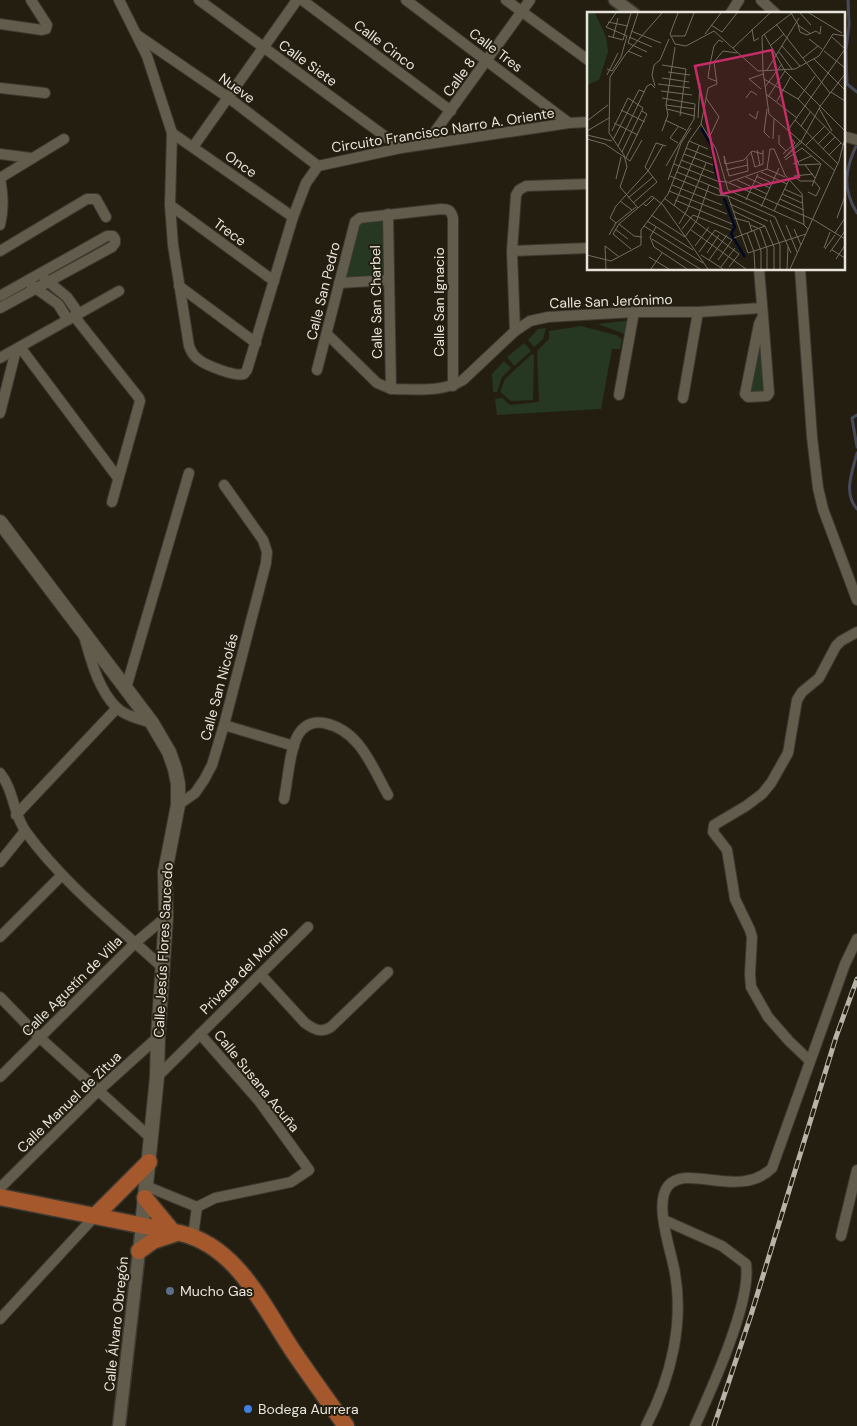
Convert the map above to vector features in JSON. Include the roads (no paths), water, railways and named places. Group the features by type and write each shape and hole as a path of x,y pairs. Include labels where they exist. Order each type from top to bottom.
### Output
{"main road":[{"name":"Calle Jesús Flores Saucedo","path":"2,531 81,628 152,723 169,752 175,769 178,784 178,805 165,872 166,917 157,1077 142,1225"},
{"path":"96,1215 149,1162"},
{"path":"146,1192 182,1233"},
{"path":"0,1197 182,1233 212,1246 243,1275 294,1353 346,1426"},
{"path":"139,1251 153,1241 182,1233"}],"street":[{"path":"0,24 42,30 46,28 47,25 31,0"},
{"name":"Circuito Francisco Narro A. Oriente","path":"119,0 147,56 172,133 170,205 173,245 189,346 196,358 236,375 240,375 247,370 293,218 306,183 318,166 401,148 569,123 587,122"},
{"name":"Calle Siete","path":"199,0 401,148"},
{"path":"193,147 297,0"},
{"name":"Calle Cinco","path":"302,0 451,111"},
{"name":"Calle Tres","path":"406,0 569,123"},
{"path":"506,0 587,59"},
{"name":"Calle 8","path":"426,144 530,0"},
{"path":"615,0 631,12"},
{"path":"731,12 739,0"},
{"path":"761,0 774,12"},
{"name":"Nueve","path":"137,35 228,98 318,166"},
{"path":"0,88 45,93"},
{"name":"Once","path":"172,133 293,218"},
{"path":"844,136 857,140"},
{"path":"0,225 3,197 0,178 64,139"},
{"path":"0,154 31,158"},
{"path":"515,330 512,252 514,203 518,190 526,186 587,184"},
{"path":"0,251 87,199 96,199 106,217"},
{"name":"Trece","path":"170,205 274,281"},
{"name":"Calle San Ignacio","path":"388,214 441,208 452,212 453,386"},
{"name":"Calle San Pedro","path":"317,370 353,226 357,219 388,214"},
{"name":"Calle San Charbel","path":"388,214 391,389"},
{"path":"108,236 113,236 115,239 116,243 112,247 36,288 1,302 26,281 108,236"},
{"path":"512,252 587,248"},
{"path":"759,270 763,312 770,392 767,396 748,397 745,394 763,312"},
{"path":"800,270 812,437 818,488 823,509 857,600"},
{"path":"38,275 67,297 74,317"},
{"path":"339,283 389,280"},
{"path":"26,281 74,317 139,398 139,406 112,502"},
{"path":"179,286 256,343"},
{"path":"0,358 119,291"},
{"path":"619,395 634,312"},
{"name":"Calle San Jerónimo","path":"453,386 463,380 515,330 530,321 548,317 634,312 763,312"},
{"path":"683,398 698,312"},
{"path":"327,334 377,383 391,389 442,389 453,386"},
{"path":"0,413 18,348"},
{"path":"18,348 118,478"},
{"path":"126,688 189,473"},
{"name":"Calle San Nicolás","path":"178,805 195,793 212,765 266,563 267,552 263,540 224,485"},
{"path":"81,628 91,662 117,708 152,723"},
{"path":"810,1061 789,1042 768,1018 751,987 752,942 750,930 735,899 727,850 712,832 712,828 762,794 771,784 788,753 797,700 802,692 819,678 836,646 857,632"},
{"path":"16,815 117,708"},
{"path":"284,799 294,746 298,736 310,723 321,722 343,730 353,737 361,747 388,795"},
{"path":"224,725 294,746"},
{"path":"0,773 10,791 16,815 25,831 62,875 162,967"},
{"path":"0,862 25,831"},
{"path":"0,937 62,875"},
{"name":"Calle Agustín de Villa","path":"0,1077 135,943 166,917"},
{"name":"Privada del Morillo","path":"157,1077 308,926"},
{"path":"646,1426 667,1378 676,1334 678,1299 664,1220 663,1200 665,1192 669,1185 676,1180 691,1178 742,1183 760,1178 772,1168 844,964 857,939"},
{"path":"261,975 305,1023 321,1031 331,1027 388,972"},
{"path":"0,997 39,1037 152,1139"},
{"name":"Calle Susana Acuña","path":"197,1207 216,1198 291,1182 309,1170 259,1101 200,1034"},
{"name":"Calle Manuel de Zitua","path":"0,1188 98,1091 158,1037"},
{"path":"842,1236 855,1186 857,1170"},
{"path":"146,1192 197,1207 182,1233"},
{"path":"0,1319 96,1215"},
{"path":"664,1220 722,1246 746,1264 748,1272 744,1296 736,1323 695,1426"},
{"name":"Calle Álvaro Obregón","path":"119,1426 142,1225"}],"waterway":[{"path":"848,0 847,84 857,92"},
{"path":"857,144 850,162 847,179 849,196 857,213"},
{"path":"857,415 852,418 857,447"},
{"path":"857,453 850,482 850,496 857,509"}],"railway":[{"path":"714,1426 751,1315 836,1037 857,979"}],"place":[{"name":"Mucho Gas","path":"170,1291"},
{"name":"Bodega Aurrera","path":"248,1409"}]}
